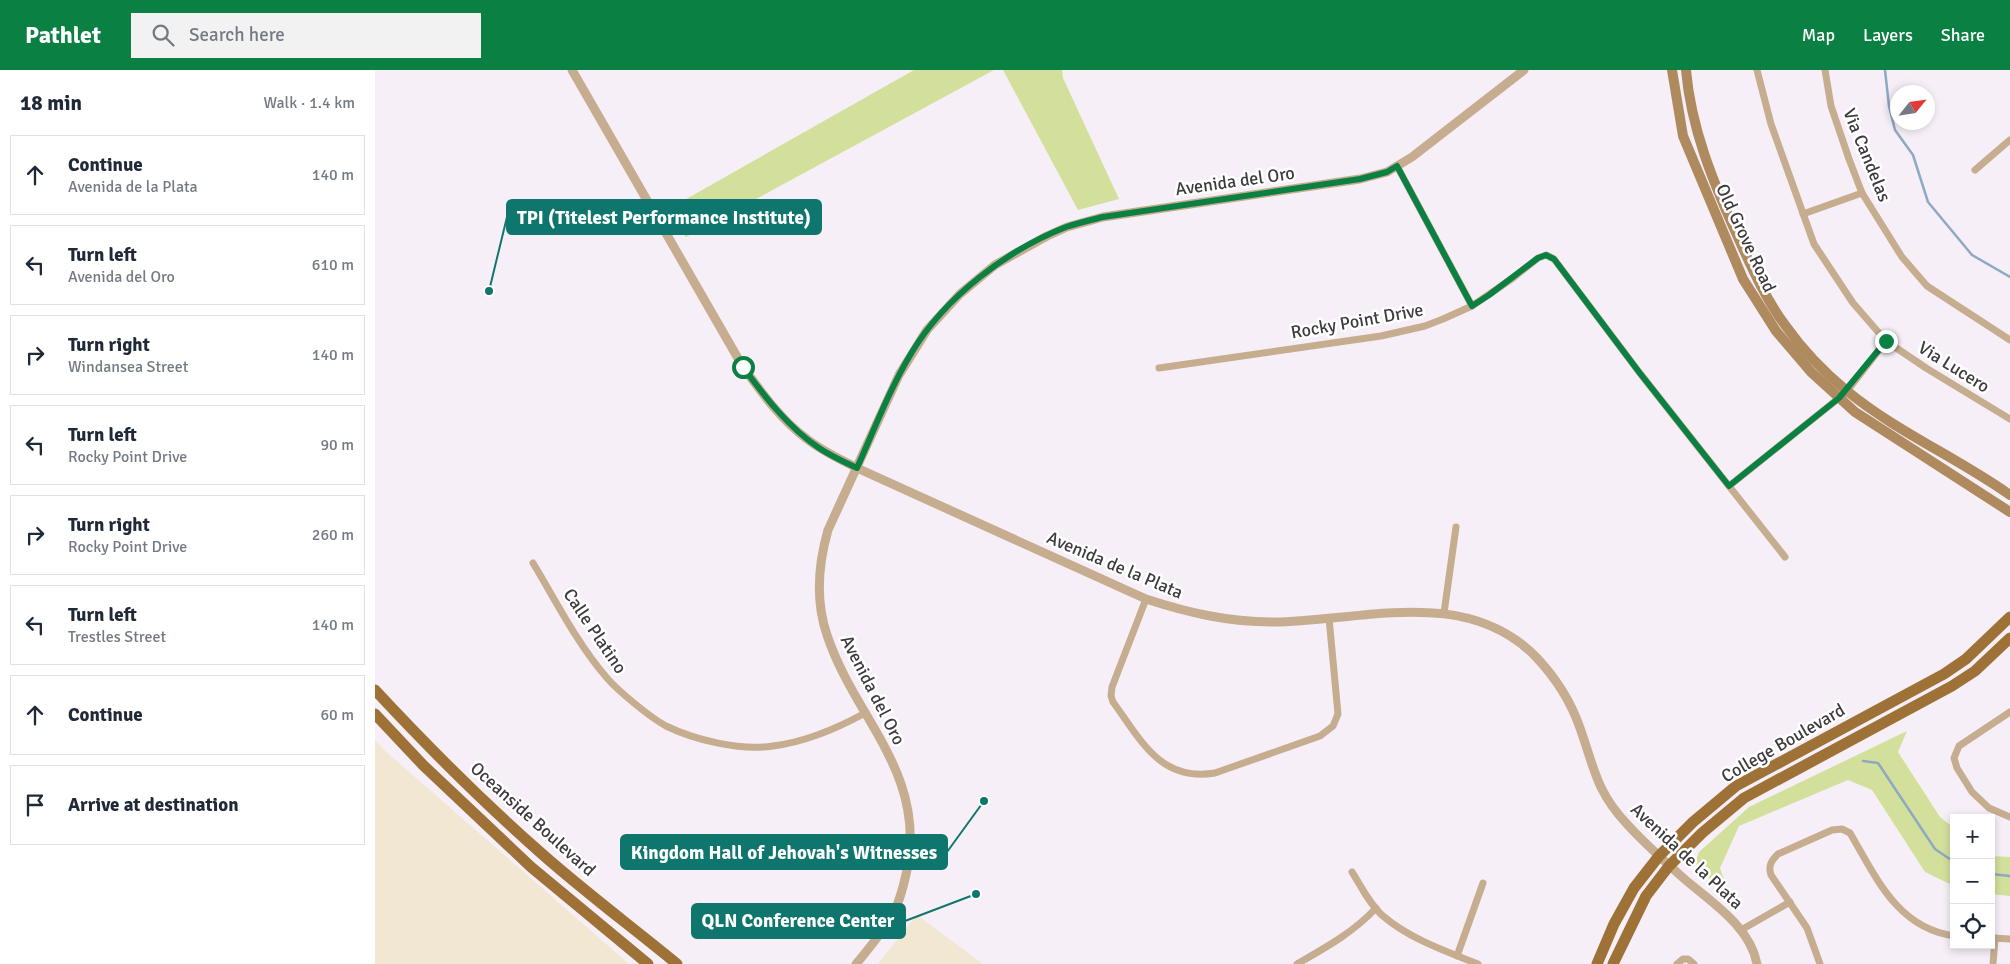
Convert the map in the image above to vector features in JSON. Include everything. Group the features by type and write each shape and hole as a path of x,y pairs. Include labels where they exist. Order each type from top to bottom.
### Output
{"main road":[{"name":"Old Grove Road","path":"1672,70 1683,136 1743,279 1776,331 1811,372 1855,412 2010,512"},
{"name":"Old Grove Road","path":"1686,70 1693,120 1725,208 1754,274 1785,326 1819,365 1847,391 1931,448 2010,495"},
{"name":"College Boulevard","path":"1597,964 1614,924 1634,888 1659,856 1693,822 1736,786 1944,674 1966,660 2010,617"},
{"name":"College Boulevard","path":"1613,964 1646,896 1669,866 1703,832 1744,798 1952,686 1975,671 2010,638"},
{"name":"Oceanside Boulevard","path":"375,690 439,758 507,823 542,854 677,964"},
{"name":"Oceanside Boulevard","path":"375,714 430,772 531,868 648,964"}],"street":[{"name":"Avenida de la Plata","path":"572,70 743,367 768,401 793,428 821,449 857,468 1145,599 1188,613 1235,620 1274,622 1381,613 1444,613 1477,620 1507,634 1535,656 1555,680 1578,724 1593,771 1610,802 1627,825 1669,866 1730,918 1741,930 1752,948 1757,964"},
{"name":"Avenida del Oro","path":"856,964 880,935 895,911 906,878 911,847 910,818 900,780 835,658 826,632 819,600 819,576 822,551 828,530 899,375 927,330 960,294 995,265 1067,227 1103,217 1360,179 1387,172 1411,157 1524,70"},
{"name":"Via Lucero","path":"1757,70 1771,124 1814,244 1853,303 1886,341 1926,368 2010,419"},
{"name":"Via Candelas","path":"1825,70 1831,106 1862,193 1902,258 1927,286 2010,340"},
{"path":"1975,170 2010,140"},
{"path":"1397,166 1472,306"},
{"path":"1803,214 1862,193"},
{"name":"Rocky Point Drive","path":"1159,368 1407,330 1443,320 1472,306 1538,258 1546,255 1554,259 1634,365 1785,557"},
{"path":"1729,486 1847,391 1886,341"},
{"path":"1444,613 1456,527"},
{"name":"Calle Platino","path":"533,563 589,655 606,678 664,725 697,738 741,746 771,747 805,740 846,724 865,713"},
{"path":"1145,599 1112,687 1111,696 1113,702 1150,753 1172,770 1188,774 1202,775 1215,773 1320,736 1333,726 1338,714 1329,618"},
{"path":"2010,712 1959,746 1955,758 1957,768 1972,792 1989,808 2010,817"},
{"path":"1821,964 1807,928 1771,875 1769,869 1771,861 1777,854 1833,830 1843,829 1850,833 1889,898 1900,911 1926,928 1950,935"},
{"path":"1352,872 1382,916 1411,935 1479,964"},
{"path":"1457,956 1483,883"},
{"path":"1741,930 1790,902"},
{"path":"1297,964 1339,940 1365,920 1376,908"},
{"path":"1995,938 2010,939"},
{"path":"1993,949 1993,964"},
{"path":"1677,964 1683,958 1688,959 1694,964"}],"shaded area":[{"path":"375,740 384,750 629,964 375,964"},
{"path":"917,915 983,964 878,964"}],"green space":[{"path":"914,70 994,70 686,237 665,211"},
{"path":"1003,70 1062,70 1063,78 1119,199 1078,210"},
{"path":"1907,731 1898,752 1940,817 1950,825 1950,884 1925,872 1872,790 1848,780 1739,826 1720,868 1732,903 1695,863 1699,852 1749,807"},
{"path":"1995,856 2010,857 2010,896 1995,894"}],"waterway":[{"path":"1885,70 1889,106 1895,130 1913,155 1928,202 1972,255 2010,277"},
{"path":"1863,761 1878,763 1935,849 1950,859"},
{"path":"1995,874 2010,876"}],"place":[{"name":"TPI (Titelest Performance Institute)","path":"489,291"},
{"name":"Kingdom Hall of Jehovah's Witnesses","path":"984,801"},
{"name":"QLN Conference Center","path":"976,894"}],"route":[{"path":"743,367 768,401 788,423 821,449 857,468 899,375 912,352 927,330 960,294 995,265 1067,227 1103,217 1360,179 1387,172 1397,166 1472,306 1538,258 1546,255 1554,259 1639,372 1729,486 1847,391 1886,341"}]}
